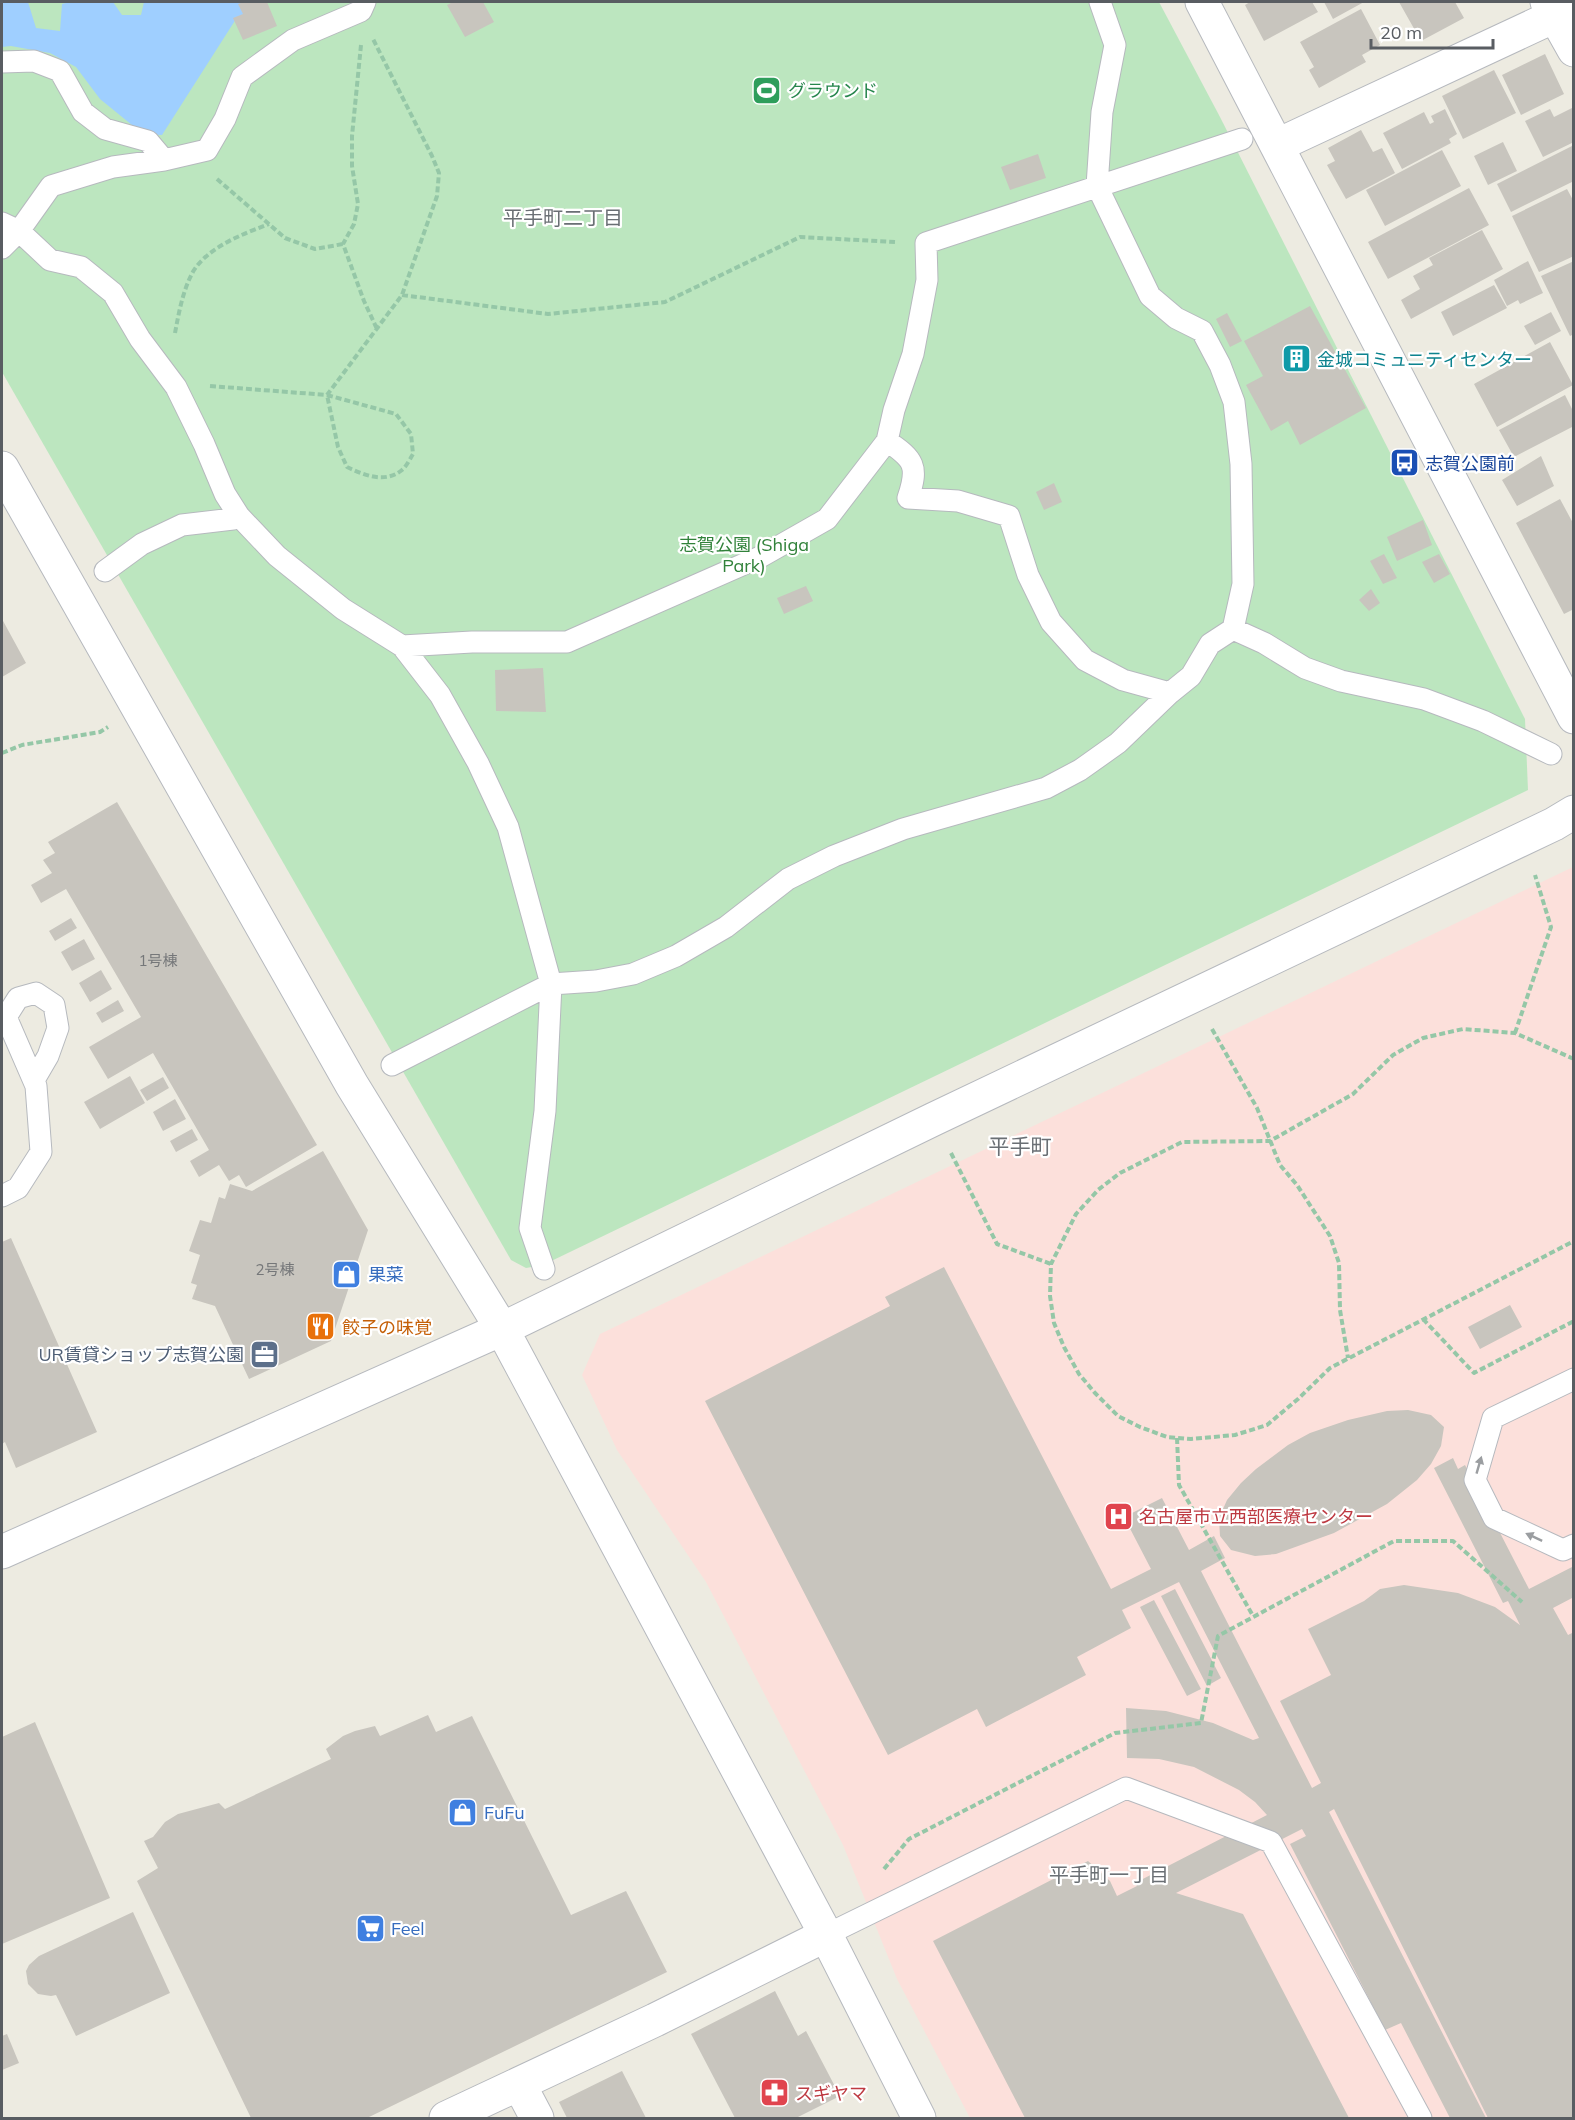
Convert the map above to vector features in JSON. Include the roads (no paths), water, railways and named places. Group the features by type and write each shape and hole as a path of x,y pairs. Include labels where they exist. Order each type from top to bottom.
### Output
{"street":[{"path":"1202,2 1574,717"},
{"path":"1278,145 1559,8 1574,50"},
{"path":"2,468 352,1085 502,1329 826,1935 919,2118"},
{"path":"2,1552 502,1329 934,1119 1554,824 1574,812"},
{"path":"446,2118 655,2020 826,1935"},
{"path":"519,2084 537,2118"}],"lane":[{"path":"2,248 10,227 51,186 113,167 164,160 207,150 225,119 242,77 293,40 361,11 365,2"},
{"path":"392,1065 551,984 597,981 633,974 676,956 726,927 788,879 834,856 903,829 1046,788 1080,770 1118,743 1191,676 1210,644 1233,629 1243,584 1241,464 1234,402 1220,365 1202,332 1176,318 1150,296 1097,186 1102,112 1115,45 1100,2"},
{"path":"2,62 34,61 60,71 83,112 105,129 148,141 164,160"},
{"path":"402,646 472,642 567,642 760,557 827,519 886,441 913,354 927,280 926,243 1242,139"},
{"path":"10,227 50,260 81,267 113,293 140,339 181,398 225,494 239,516 277,556 342,609 402,646 440,695 478,763 508,827 551,984 544,1111 530,1228 543,1269"},
{"path":"886,441 905,453 912,465 914,479 908,498 958,501 1009,516 1028,575 1051,622 1084,660 1123,680 1170,693"},
{"path":"105,571 142,544 182,525 233,519 239,516"},
{"path":"1233,629 1264,643 1305,668 1341,681 1424,699 1483,721 1551,754"},
{"path":"2,1196 18,1188 41,1152 36,1086 4,1016 18,998 36,993 54,1005 58,1028 48,1056 34,1080"},
{"path":"1574,1379 1493,1418 1475,1480 1494,1518 1563,1551 1574,1545"},
{"path":"826,1935 1126,1788 1271,1842 1421,2118"}],"water":[{"path":"2,2 28,2 36,28 60,31 62,4 70,2 113,2 122,15 141,15 144,2 268,2 236,19 162,135 143,134 100,99 76,67 50,53 11,46 2,47"}],"place":[{"name":"グラウンド","path":"767,90"},
{"name":"金城コミュニティセンター","path":"1296,359"},
{"name":"志賀公園前","path":"1404,463"},
{"name":"果菜","path":"347,1274"},
{"name":"餃子の味覚","path":"321,1327"},
{"name":"UR賃貸ショップ志賀公園","path":"265,1354"},
{"name":"名古屋市立西部医療センター","path":"1118,1516"},
{"name":"FuFu","path":"463,1812"},
{"name":"Feel","path":"370,1928"},
{"name":"スギヤマ","path":"774,2093"}],"district":[{"name":"平手町二丁目","path":"563,217"},
{"name":"平手町","path":"1020,1146"},
{"name":"平手町一丁目","path":"1109,1874"}],"park label":[{"name":"志賀公園 (Shiga Park)","path":"744,554"}]}
